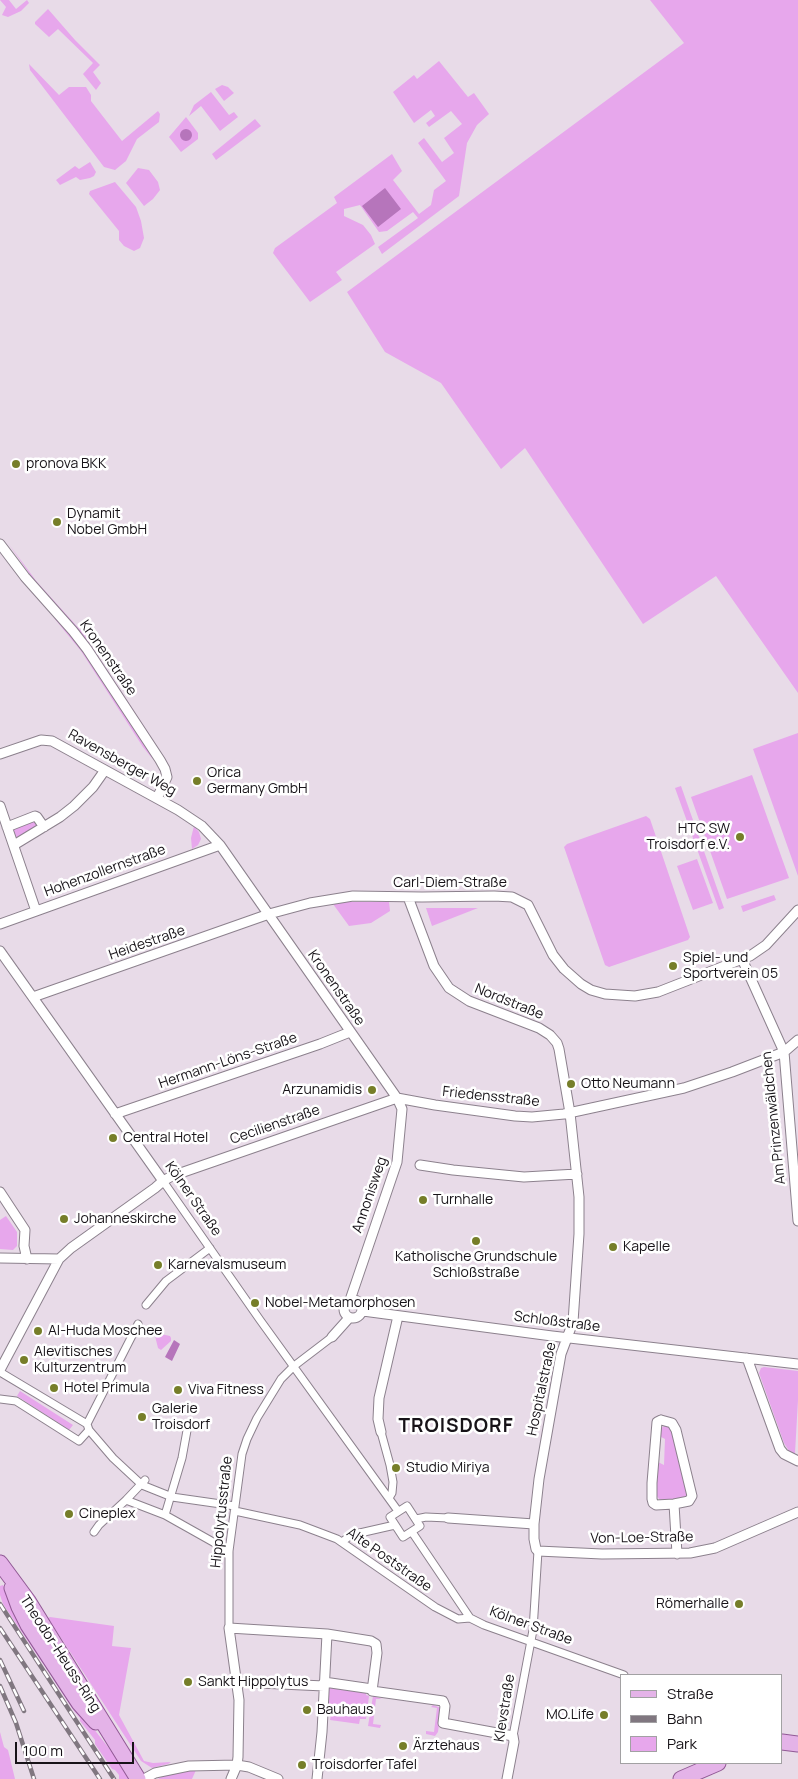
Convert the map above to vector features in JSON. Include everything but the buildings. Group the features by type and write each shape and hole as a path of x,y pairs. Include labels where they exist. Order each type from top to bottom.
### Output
{"main road":[{"name":"Theodor-Heuss-Ring","path":"0,1563 9,1577 19,1607 28,1625 79,1703 109,1733 138,1779"},
{"path":"783,1742 798,1744"},
{"path":"681,1779 716,1764"}],"street":[{"name":"Kronenstraße","path":"0,544 37,593 78,637 160,760 167,777 156,798"},
{"name":"Ravensberger Weg","path":"0,754 41,740 56,742 196,821 220,845"},
{"path":"14,845 60,817 85,796 105,770"},
{"path":"0,806 36,911"},
{"path":"7,827 35,816 38,817 44,827"},
{"name":"Kronenstraße","path":"220,845 397,1098"},
{"name":"Hohenzollernstraße","path":"0,924 220,845"},
{"name":"Carl-Diem-Straße","path":"269,914 336,898 371,896 512,897 528,906 550,950 564,968 586,987 605,994 624,997 647,995 670,988 742,960 759,951 798,910"},
{"name":"Nordstraße","path":"408,897 434,966 449,988 469,1001 539,1028 550,1035 557,1043 570,1113"},
{"name":"Heidestraße","path":"33,997 269,914"},
{"name":"Kölner Straße","path":"0,952 398,1512"},
{"name":"Am Prinzenwäldchen","path":"742,960 784,1052 798,1221"},
{"name":"Hermann-Löns-Straße","path":"115,1114 350,1032"},
{"name":"Friedensstraße","path":"397,1098 435,1106 515,1116 552,1116 684,1088 784,1052 798,1040"},
{"name":"Cecilienstraße","path":"59,1259 71,1248 172,1176 397,1098"},
{"name":"Annonisweg","path":"350,1300 397,1162 402,1109 397,1098"},
{"name":"Hospitalstraße","path":"530,1640 534,1630 536,1607 538,1551 535,1545 534,1524 542,1460 561,1354 573,1322 577,1276 580,1211 570,1113"},
{"path":"420,1165 524,1178 576,1174"},
{"path":"0,1192 25,1230 24,1246 27,1259"},
{"path":"146,1305 166,1281 210,1248"},
{"path":"0,1258 59,1259 2,1372 88,1427 113,1458 144,1482 98,1525 94,1532"},
{"path":"350,1300 359,1302 363,1307 363,1311 356,1319 349,1318 344,1310 350,1300"},
{"name":"Schloßstraße","path":"363,1311 567,1338 798,1364"},
{"path":"389,1498 392,1493 393,1482 386,1443 378,1419 379,1398 398,1316"},
{"path":"294,1366 332,1337 349,1318"},
{"path":"1,1399 16,1401 79,1441 88,1427 138,1324"},
{"path":"747,1358 780,1449 784,1454 798,1461"},
{"name":"Hippolytusstraße","path":"231,1779 237,1765 240,1730 238,1682 229,1628 229,1550 242,1454 247,1438 262,1408 281,1379 294,1366"},
{"path":"660,1420 672,1423 676,1430 692,1496 689,1501 674,1504 656,1505 652,1499 656,1422 660,1420"},
{"path":"165,1515 172,1497 182,1458 186,1429"},
{"name":"Alte Poststraße","path":"144,1482 172,1497 235,1509 300,1525 342,1542 435,1607 458,1619 470,1618"},
{"path":"126,1500 165,1515 229,1550"},
{"path":"674,1504 677,1554"},
{"path":"407,1506 416,1519 420,1526 403,1537 390,1517 407,1506"},
{"name":"Von-Loe-Straße","path":"538,1551 677,1554 697,1552 715,1548 798,1512"},
{"path":"416,1519 426,1517 534,1524"},
{"path":"342,1542 351,1535 395,1525"},
{"name":"Kölner Straße","path":"412,1532 470,1618 484,1625 621,1674"},
{"path":"229,1628 327,1634 371,1641 376,1644 377,1653 372,1690"},
{"path":"317,1779 327,1634"},
{"name":"Klevstraße","path":"507,1779 530,1640"},
{"path":"238,1682 324,1684 442,1701 445,1706 443,1723 513,1736"},
{"path":"144,1779 155,1773 189,1766 237,1765 249,1767 278,1779"}],"green space":[{"path":"0,0 9,0 16,9 27,0 29,3 21,11 8,17 2,15 6,7"},
{"path":"650,0 798,0 798,693 716,576 643,624 525,448 501,469 441,383 385,352 347,292 684,43"},
{"path":"48,9 100,65 93,72 101,83 96,90 83,74 93,63 58,29 49,37 35,24"},
{"path":"439,61 468,97 474,93 489,114 477,125 467,143 459,196 382,254 378,247 418,218 413,212 387,231 379,232 360,205 344,209 344,216 363,225 375,244 336,272 342,280 310,302 273,253 275,248 337,203 334,197 392,154 402,171 393,180 419,214 431,205 434,190 446,181 418,143 424,138 442,162 454,153 444,138 462,124 451,111 429,127 426,123 435,116 431,110 414,123 393,92 414,75 417,79"},
{"path":"29,64 59,95 69,87 86,87 91,95 91,101 122,141 158,111 160,114 159,122 137,139 126,161 115,170 104,167 30,70"},
{"path":"222,85 228,87 234,93 224,101 215,89"},
{"path":"211,92 229,115 234,112 238,117 220,131 201,106 189,116 194,105"},
{"path":"186,117 198,133 198,139 181,152 169,137"},
{"path":"255,119 261,126 216,160 212,154"},
{"path":"90,162 96,172 94,176 80,180 76,177 60,185 56,180 75,166 79,169"},
{"path":"138,168 149,170 158,182 160,190 144,206 126,183"},
{"path":"115,182 136,207 141,221 144,238 140,248 134,251 124,246 119,240 119,231 89,194 90,191"},
{"path":"8,543 37,582 83,633 157,746 86,640 36,583"},
{"path":"54,618 66,629 85,654 157,762 143,747 81,651"},
{"path":"798,733 798,876 753,749"},
{"name":"HTC SW Troisdorf e.V.","path":"752,775 789,878 727,899 691,797"},
{"path":"681,786 724,908 719,910 675,788"},
{"path":"646,816 650,819 690,937 688,940 609,967 605,965 564,847 567,844"},
{"path":"32,821 38,825 17,838 15,836 14,829"},
{"path":"194,826 199,832 201,839 198,845 192,849 191,838"},
{"path":"697,859 713,903 693,910 677,866"},
{"path":"774,895 776,900 743,912 741,906"},
{"path":"346,902 389,902 390,911 371,923 349,926 333,904"},
{"path":"426,908 478,908 432,926"},
{"path":"6,1216 17,1232 17,1246 13,1250 0,1249 0,1220"},
{"path":"156,1333 170,1336 171,1338 171,1341 161,1350 158,1348"},
{"path":"761,1368 798,1371 795,1453 793,1454 784,1443 759,1373"},
{"path":"20,1391 73,1425 69,1430 17,1396"},
{"path":"666,1425 671,1427 687,1492 686,1496 682,1498 660,1500 656,1495 658,1462 664,1465 665,1439 659,1436 661,1428"},
{"path":"3,1585 86,1719 131,1779 119,1779 119,1775 112,1769 95,1744 95,1740 80,1721 80,1718 53,1679 50,1671 46,1669 46,1666 3,1604 0,1586"},
{"path":"48,1618 114,1626 112,1646 131,1648 119,1715 144,1761 153,1763 171,1762 152,1768 141,1761"},
{"path":"329,1687 366,1692 366,1695 369,1696 366,1719 360,1719 359,1724 330,1720 331,1715 326,1714"},
{"path":"373,1696 382,1699 376,1699 373,1724 381,1725 380,1728 368,1726"},
{"path":"433,1705 441,1708 438,1732 435,1736 426,1734 426,1731 434,1732 437,1708 431,1707"},
{"path":"0,1732 4,1747 8,1750 15,1779 0,1779"},
{"path":"196,1770 192,1779 158,1779 167,1775"}],"shaded area":[{"path":"186,129 192,135 186,141 180,135"},
{"path":"385,188 401,209 378,227 362,206"},
{"path":"174,1340 180,1344 172,1361 165,1357"}],"railway":[{"path":"0,1604 114,1779"},
{"path":"0,1628 100,1779"},
{"path":"0,1660 24,1711"},
{"path":"0,1686 16,1723 34,1779"}],"place":[{"name":"pronova BKK","path":"16,464"},
{"name":"Dynamit Nobel GmbH","path":"57,522"},
{"name":"Orica Germany GmbH","path":"197,781"},
{"name":"HTC SW Troisdorf e.V.","path":"740,837"},
{"name":"Spiel- und Sportverein 05","path":"673,966"},
{"name":"Otto Neumann","path":"571,1084"},
{"name":"Arzunamidis","path":"372,1090"},
{"name":"Central Hotel","path":"113,1138"},
{"name":"Turnhalle","path":"423,1200"},
{"name":"Johanneskirche","path":"64,1219"},
{"name":"Katholische Grundschule Schloßstraße","path":"476,1241"},
{"name":"Kapelle","path":"613,1247"},
{"name":"Karnevalsmuseum","path":"158,1265"},
{"name":"Nobel-Metamorphosen","path":"255,1303"},
{"name":"Al-Huda Moschee","path":"38,1331"},
{"name":"Alevitisches Kulturzentrum","path":"24,1360"},
{"name":"Hotel Primula","path":"54,1388"},
{"name":"Viva Fitness","path":"178,1390"},
{"name":"Galerie Troisdorf","path":"142,1417"},
{"name":"Studio Miriya","path":"396,1468"},
{"name":"Cineplex","path":"69,1514"},
{"name":"Römerhalle","path":"739,1604"},
{"name":"Sankt Hippolytus","path":"188,1682"},
{"name":"Bauhaus","path":"307,1710"},
{"name":"MO.Life","path":"604,1715"},
{"name":"Ärztehaus","path":"403,1746"},
{"name":"Troisdorfer Tafel","path":"302,1765"}],"district":[{"name":"TROISDORF","path":"456,1427"}]}
